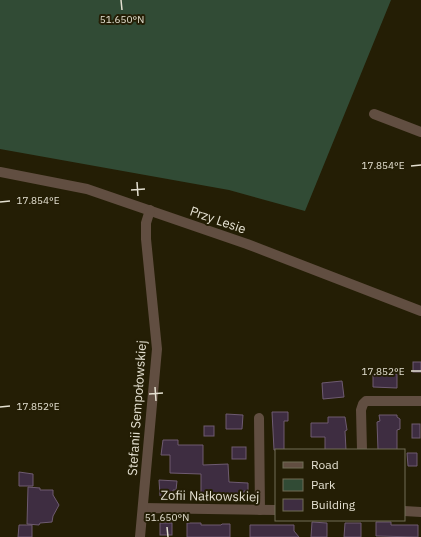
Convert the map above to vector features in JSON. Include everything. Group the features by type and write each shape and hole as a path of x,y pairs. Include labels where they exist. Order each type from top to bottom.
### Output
{"street":[{"path":"374,114 421,132"},
{"name":"Przy Lesie","path":"0,172 87,190 150,210 247,244 421,311"},
{"name":"Stefanii Sempołowskiej","path":"140,537 157,349 146,239 146,223 150,210"},
{"path":"362,449 361,410 366,401 421,401"},
{"path":"259,418 260,510"},
{"name":"Zofii Nałkowskiej","path":"143,508 275,510"},
{"path":"405,512 421,512"}],"green space":[{"path":"0,0 391,0 305,211 229,190 0,149"}],"building":[{"path":"413,362 421,362 421,372 413,372"},
{"path":"397,374 397,388 373,387 373,375"},
{"path":"342,381 344,397 323,399 322,383"},
{"path":"272,412 288,412 288,421 284,421 284,449 274,450"},
{"path":"226,414 243,415 242,429 226,429"},
{"path":"379,415 397,415 400,419 400,429 397,430 397,449 378,449 377,422 380,421"},
{"path":"328,417 345,417 347,430 345,431 346,449 325,449 325,437 311,437 311,423 328,423"},
{"path":"412,424 420,424 420,438 412,438"},
{"path":"204,426 214,426 214,436 204,436"},
{"path":"163,440 178,440 178,445 203,445 203,465 228,464 229,482 248,483 248,491 244,491 244,498 201,497 201,474 170,473 170,455 161,455"},
{"path":"232,447 246,447 246,459 232,459"},
{"path":"407,453 417,453 417,466 408,466"},
{"path":"19,472 33,474 33,486 19,486"},
{"path":"159,480 177,481 176,490 173,490 173,496 160,496"},
{"path":"28,487 40,488 40,490 53,490 53,495 59,505 53,516 52,522 40,523 39,525 27,524"},
{"path":"312,522 327,523 327,537 311,537"},
{"path":"376,522 391,522 391,525 418,525 418,537 376,536"},
{"path":"160,523 172,523 172,535 160,535"},
{"path":"187,523 201,523 201,525 230,524 230,537 187,537"},
{"path":"345,523 361,523 361,537 344,537"},
{"path":"19,525 32,525 32,537 18,537"},
{"path":"250,525 294,525 294,531 299,537 250,537"}]}
